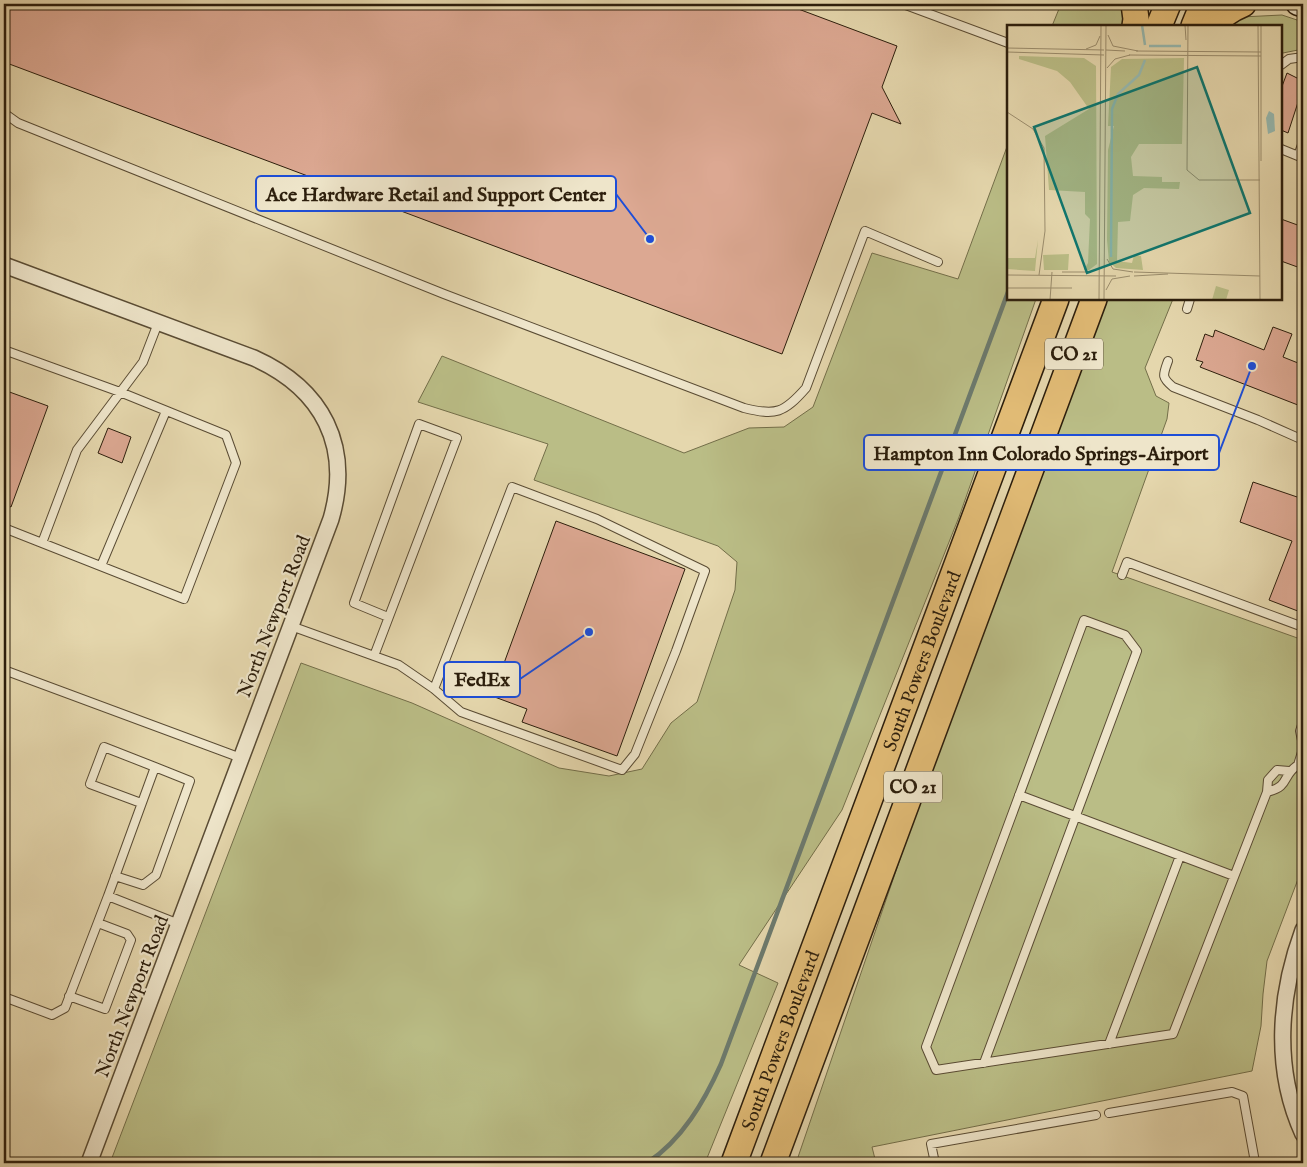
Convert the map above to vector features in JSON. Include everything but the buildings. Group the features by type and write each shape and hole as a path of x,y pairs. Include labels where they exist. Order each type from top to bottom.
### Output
{"highway":[{"path":"1134,4 1134,25"},
{"path":"1159,25 1168,4"},
{"path":"1194,25 1203,4"},
{"path":"1215,25 1219,18 1231,9 1243,4"},
{"name":"South Powers Boulevard","path":"734,1163 1056,300"},
{"name":"South Powers Boulevard","path":"773,1163 1094,300"},
{"path":"1053,410 1098,300"}],"main road":[{"path":"1297,4 1303,6"}],"street":[{"name":"North Newport Road","path":"4,265 274,367 307,394 319,410 329,428 338,466 336,504 89,1163"},
{"path":"1303,930 1294,955 1286,988 1282,1050 1287,1083 1297,1120 1303,1134"}],"lane":[{"path":"903,4 1007,43"},
{"path":"1282,64 1289,59 1303,57"},
{"path":"4,113 18,124 444,294 744,408 759,412 784,410 806,388 866,231 938,262"},
{"path":"1282,149 1301,157 1303,142"},
{"path":"1187,309 1190,300"},
{"path":"42,543 77,450 143,362 158,322"},
{"path":"4,350 120,392 226,435 236,463 184,599 4,528"},
{"path":"1168,361 1163,374 1164,380 1172,387 1258,420 1303,440"},
{"path":"101,566 166,411"},
{"path":"374,656 457,438 419,424 354,603 388,617"},
{"path":"291,626 399,665 434,689 461,712 622,770 635,754 705,571 597,519 512,487 434,689"},
{"path":"1122,575 1127,562 1303,627"},
{"path":"984,1064 1137,650 1125,635 1084,620 926,1047 936,1070 984,1064 1173,1034 1267,792 1268,780 1277,770 1289,771 1300,766 1303,747 1300,731 1303,722"},
{"path":"4,670 241,758"},
{"path":"115,876 143,886 156,875 190,781 104,747 90,784 142,803"},
{"path":"4,997 52,1015 65,1008 155,767"},
{"path":"1267,792 1279,789 1287,780 1289,771"},
{"path":"1019,795 1234,876"},
{"path":"1109,1044 1180,856"},
{"path":"108,896 179,924"},
{"path":"69,996 105,1009 131,940 127,934 98,923"},
{"path":"1109,1113 1232,1092 1243,1096 1255,1162"},
{"path":"935,1163 930,1144 1096,1115"}],"green space":[{"path":"1061,4 1124,4 1125,25 1052,25"},
{"path":"1282,15 1303,22 1303,49 1282,54 1282,25 1229,25 1241,17"},
{"path":"1007,147 1007,300 1036,300 959,517 842,810 739,965 778,983 705,1163 110,1163 301,663 412,703 559,768 609,776 642,769 671,723 697,702 735,590 737,562 718,546 534,480 548,444 418,402 442,356 684,453 749,428 784,427 813,407 872,253 958,279"},
{"path":"1108,300 1173,300 1145,368 1156,396 1169,403 1167,419 1112,572 1303,640 1303,866 1267,961 1261,1026 1252,1071 872,1147 876,1163 796,1163 912,824 987,612"}],"waterway":[{"path":"647,1163 660,1154 691,1119 721,1064 1007,295"}],"place":[{"name":"Ace Hardware Retail and Support Center","path":"650,239"},
{"name":"Hampton Inn Colorado Springs-Airport","path":"1252,366"},
{"name":"FedEx","path":"589,632"}]}
